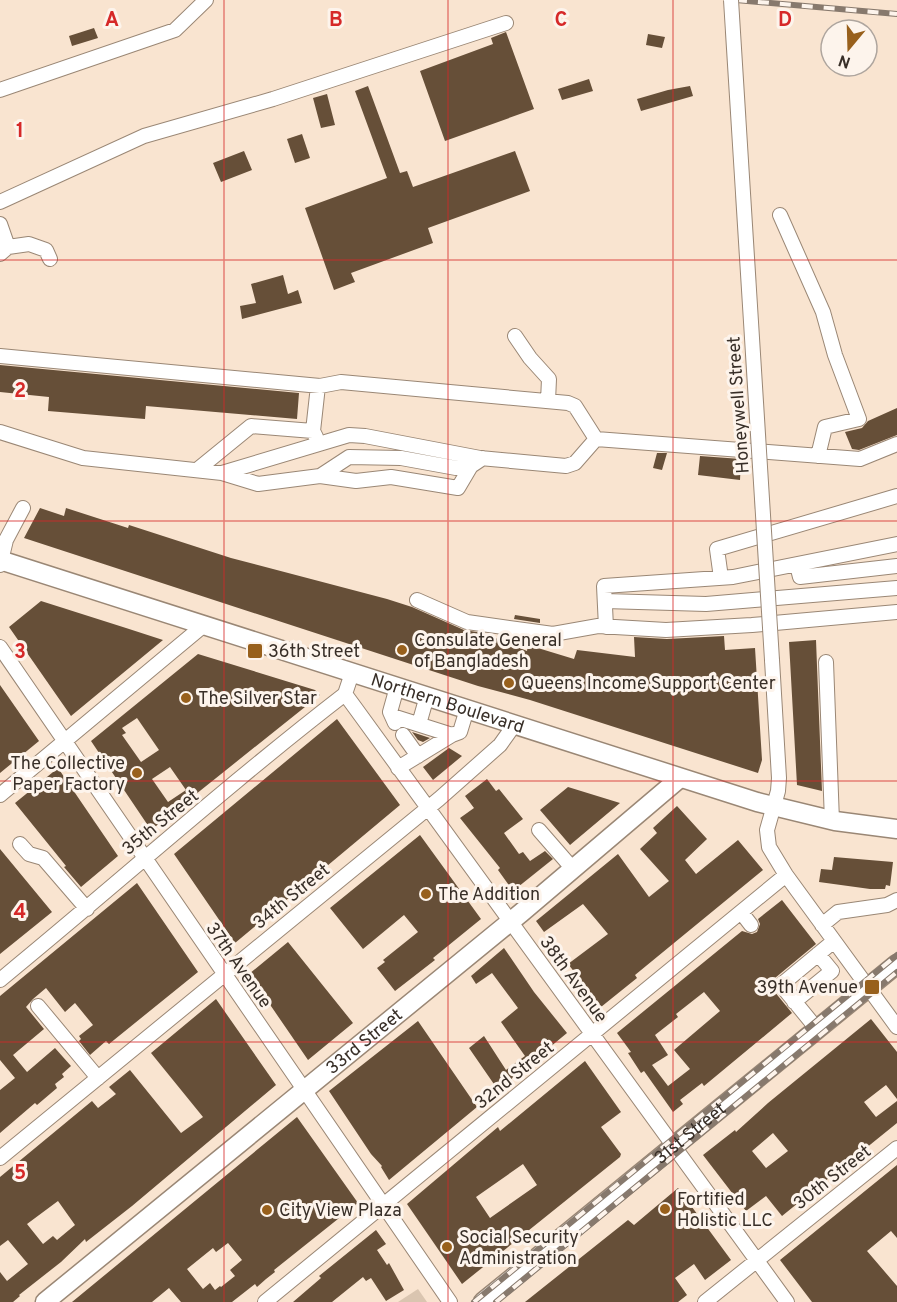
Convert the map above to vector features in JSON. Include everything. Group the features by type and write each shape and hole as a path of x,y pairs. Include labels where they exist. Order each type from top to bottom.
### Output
{"main road":[{"name":"Northern Boulevard","path":"0,562 774,807 832,821 897,829"},
{"name":"33rd Street","path":"45,1302 510,922 680,778"},
{"name":"31st Street","path":"483,1302 897,964"}],"street":[{"path":"0,90 175,30 206,0"},
{"name":"Honeywell Street","path":"731,0 779,771 774,807"},
{"path":"0,202 144,136 273,99 506,23"},
{"path":"780,215 823,312 835,355 859,419 825,427 818,456"},
{"path":"0,224 4,250 29,244 46,250 50,260"},
{"path":"515,336 530,358 549,379 548,401"},
{"path":"0,356 318,386 341,382 568,403 575,406 596,439"},
{"path":"318,386 313,431 319,444"},
{"path":"197,470 251,426 313,431"},
{"path":"0,432 83,458 222,473 258,484 320,476 356,481 391,477 458,488 471,466 483,458"},
{"path":"222,473 349,435 483,458 568,466 576,463 596,439"},
{"path":"596,439 860,459 897,444"},
{"path":"320,476 349,457 401,458 456,468 471,466"},
{"path":"721,578 717,549 897,496"},
{"path":"0,562 6,540 23,508"},
{"path":"606,627 604,586 721,578 897,544"},
{"path":"797,565 800,577 897,566"},
{"path":"605,601 706,604 897,588"},
{"path":"417,600 460,620 534,633 561,634 598,626 666,630 897,612"},
{"path":"0,795 204,625"},
{"name":"37th Avenue","path":"0,647 450,1302"},
{"path":"826,662 832,821"},
{"path":"345,694 352,673"},
{"path":"397,687 390,712 418,756"},
{"name":"38th Avenue","path":"345,694 787,1302"},
{"name":"35th Street","path":"0,980 87,909 144,858 345,694"},
{"path":"419,724 427,696"},
{"path":"398,768 460,732 467,709"},
{"path":"397,725 419,724 452,735"},
{"name":"34th Street","path":"0,1158 428,808 500,745 515,724"},
{"path":"774,807 767,830 767,842 786,875 897,1027"},
{"path":"538,830 573,869"},
{"path":"20,844 29,854 43,858 87,909"},
{"name":"32nd Street","path":"265,1302 786,875"},
{"path":"822,925 837,912 887,904 897,900"},
{"path":"741,912 751,925"},
{"path":"817,1029 781,985 834,941"},
{"path":"794,1002 831,971 818,954"},
{"path":"38,1006 98,1078"},
{"name":"30th Street","path":"705,1302 897,1148"}],"shaded area":[{"path":"418,1289 427,1302 398,1302"}],"building":[{"path":"94,28 98,38 72,46 69,36"},
{"path":"506,32 534,109 445,141 420,71 493,44 491,38"},
{"path":"648,34 665,37 662,48 646,45"},
{"path":"589,79 593,91 562,100 558,89"},
{"path":"368,86 400,173 407,171 413,187 515,151 530,191 428,228 433,243 351,273 355,282 334,290 305,208 387,178 355,91"},
{"path":"690,86 693,96 641,111 637,99"},
{"path":"327,94 335,125 321,128 313,98"},
{"path":"302,134 310,158 295,163 287,139"},
{"path":"244,151 252,170 221,182 213,163"},
{"path":"283,275 288,294 298,290 302,303 242,319 240,306 256,303 251,284"},
{"path":"0,365 299,393 297,419 146,406 145,419 48,411 49,397 0,392"},
{"path":"897,408 897,435 859,450 852,449 845,432 862,428 868,421"},
{"path":"657,453 667,453 662,470 653,468"},
{"path":"700,456 741,459 740,480 698,475"},
{"path":"40,508 64,516 66,508 128,528 129,525 231,558 387,599 412,607 464,630 483,633 527,651 528,645 574,659 577,650 635,657 634,637 667,639 724,636 725,650 755,648 762,760 758,773 530,700 478,686 24,538"},
{"path":"41,601 163,640 71,716 9,627"},
{"path":"515,615 540,619 540,623 514,619"},
{"path":"816,640 822,791 797,785 789,642"},
{"path":"198,654 315,690 320,695 151,830 91,741","holes":["137,718 159,750 141,762 122,735 126,733 122,728","170,767 186,790 168,802 152,779"]},
{"path":"0,685 39,741 0,773"},
{"path":"337,719 400,805 235,943 174,854"},
{"path":"412,732 430,738 423,742 418,740"},
{"path":"449,748 462,756 433,780 423,767"},
{"path":"58,768 118,856 81,887 15,803"},
{"path":"487,779 496,791 499,789 523,819 504,833 519,854 523,852 530,861 545,851 553,859 513,891 498,870 500,868 460,818 474,808 465,796"},
{"path":"568,787 620,803 570,845 540,810"},
{"path":"677,806 707,839 685,860 696,874 738,840 763,870 635,975 637,978 596,1011 580,991 582,990 573,977 576,974 568,964 608,934 583,904 544,932 536,921 618,854 649,897 669,881 640,849 657,833 653,828"},
{"path":"420,835 481,919 433,958 435,960 395,991 377,968 385,962 383,960 418,932 404,915 363,949 330,908"},
{"path":"0,849 52,912 0,954"},
{"path":"834,857 893,862 890,886 886,885 885,889 870,889 819,882 821,869 832,870"},
{"path":"137,883 198,972 109,1044 106,1041 90,1055 79,1041 81,1039 79,1036 93,1025 75,1003 65,1012 46,988 26,1007 44,1029 13,1055 27,1072 55,1048 71,1066 62,1074 64,1077 55,1084 57,1088 37,1105 35,1103 0,1133 0,1090 15,1078 0,1060 0,996"},
{"path":"782,900 816,944 775,978 771,985 792,1013 704,1086 702,1083 680,1100 683,1104 673,1112 644,1071 641,1073 628,1053 631,1052 617,1033 742,931 752,934 757,932 760,924 758,919","holes":["704,992 720,1011 674,1050 690,1069 668,1086 652,1065 668,1055 655,1035 678,1017 676,1014"]},
{"path":"288,942 353,1023 308,1060 249,974"},
{"path":"504,948 534,992 567,1033 498,1090 469,1048 484,1036 506,1070 525,1056 501,1022 518,1008 492,973 476,984 471,976"},
{"path":"216,999 276,1085 132,1206 86,1242 85,1239 13,1302 0,1302 0,1272 7,1281 28,1264 8,1240 0,1246 0,1177 92,1101 98,1108 116,1094 109,1087 130,1070 181,1133 203,1117 151,1053","holes":["58,1201 75,1225 57,1240 53,1236 43,1244 27,1224"]},
{"path":"871,1019 897,1052 897,1099 886,1085 864,1102 876,1117 897,1101 897,1123 782,1216 766,1196 746,1211 703,1155 735,1130 736,1132","holes":["773,1133 788,1151 766,1168 752,1151"]},
{"path":"418,1021 477,1107 389,1180 382,1166 371,1154 329,1091"},
{"path":"585,1061 621,1112 601,1127 621,1154 462,1284 407,1204 498,1127 500,1131","holes":["523,1164 537,1185 490,1218 476,1197"]},
{"name":"City View Plaza","path":"297,1117 358,1203 274,1270 275,1272 257,1287 255,1284 232,1302 181,1302 169,1288 152,1302 72,1302","holes":["228,1243 242,1260 230,1270 235,1276 215,1290 210,1283 203,1289 187,1269 213,1248 216,1252"]},
{"path":"897,1165 897,1238 891,1231 867,1251 897,1286 897,1302 812,1302 780,1260"},
{"path":"678,1188 731,1260 705,1280 694,1264 675,1278 687,1295 678,1302 525,1302 628,1220 634,1225"},
{"path":"376,1230 386,1244 377,1250 387,1265 389,1263 404,1290 386,1301 371,1278 366,1281 363,1277 332,1302 293,1302 321,1278 319,1276"}],"railway":[{"path":"736,0 897,14"},
{"path":"474,1302 897,955"},
{"path":"496,1302 897,972"}],"place":[{"name":"Consulate General of Bangladesh","path":"402,650"},
{"name":"36th Street","path":"255,651"},
{"name":"Queens Income Support Center","path":"509,683"},
{"name":"The Silver Star","path":"186,698"},
{"name":"The Collective Paper Factory","path":"137,773"},
{"name":"The Addition","path":"426,894"},
{"name":"39th Avenue","path":"872,987"},
{"name":"Fortified Holistic LLC","path":"665,1209"},
{"name":"City View Plaza","path":"267,1210"},
{"name":"Social Security Administration","path":"447,1247"}]}
